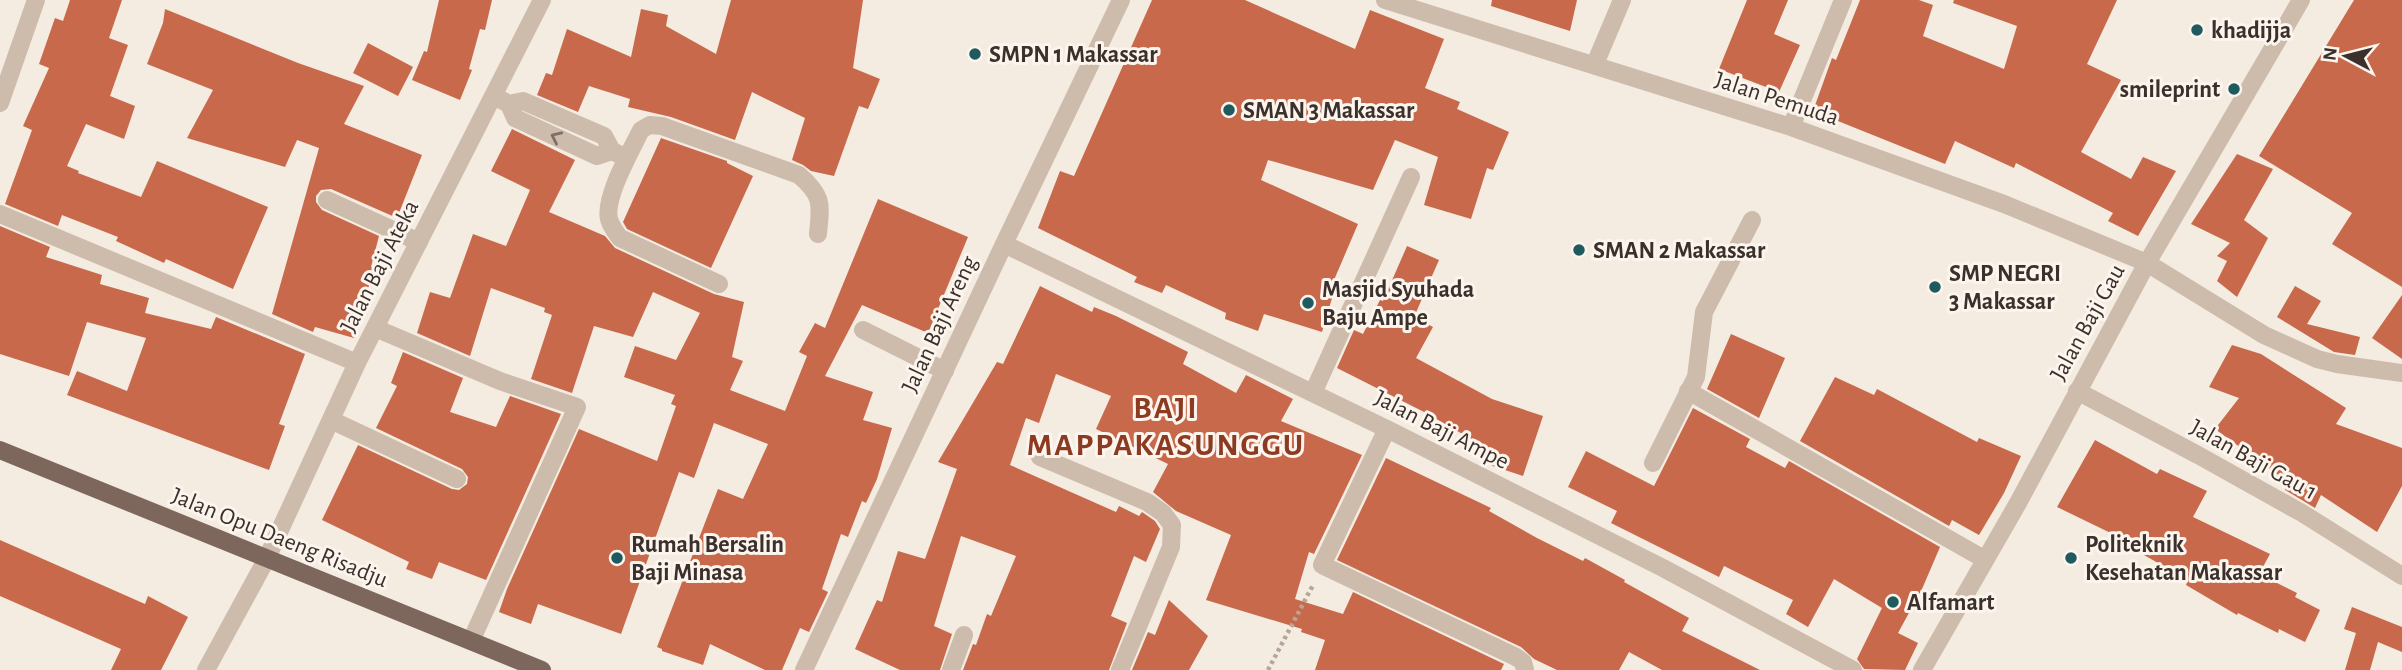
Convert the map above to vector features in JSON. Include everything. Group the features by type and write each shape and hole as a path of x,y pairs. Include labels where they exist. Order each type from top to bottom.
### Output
{"main road":[{"name":"Jalan Opu Daeng Risadju","path":"0,450 542,670"}],"street":[{"path":"0,103 36,0"},
{"name":"Jalan Baji Ateka","path":"206,670 267,558 357,363 419,242 501,100 542,0"},
{"name":"Jalan Baji Areng","path":"804,670 1121,0"},
{"name":"Jalan Pemuda","path":"1385,0 1791,127 2004,204 2147,263 2264,335 2317,359 2402,373"},
{"path":"1595,64 1622,0"},
{"path":"1791,127 1843,0"},
{"name":"Jalan Baji Gau","path":"1922,670 2018,503 2147,263 2301,0"},
{"path":"501,100 523,101 604,136 620,155"},
{"path":"719,284 620,239 609,218 620,155 641,130 650,125 662,126 799,175 812,187 820,200 818,234"},
{"path":"1313,393 1411,177"},
{"path":"327,200 419,242"},
{"path":"0,214 357,363"},
{"path":"1653,463 1696,377 1704,312 1752,220"},
{"name":"Jalan Baji Ampe","path":"1004,244 1387,429 1663,568 1853,670"},
{"path":"375,328 500,381 577,407 471,641"},
{"path":"863,330 944,371"},
{"path":"1688,391 1984,559"},
{"name":"Jalan Baji Gau 1","path":"2077,391 2302,513 2402,576"},
{"path":"331,420 457,479"},
{"path":"1387,429 1322,565 1516,657 1523,662 1525,670"},
{"path":"1040,457 1147,502 1163,513 1172,525 1171,547 1120,670"},
{"path":"951,670 964,635"}],"path":[{"path":"1268,670 1322,565"}],"building":[{"path":"70,0 122,0 109,38 128,45 110,96 135,106 124,139 86,124 67,166 79,171 78,173 141,197 157,161 268,207 233,289 166,259 164,263 116,241 118,237 62,215 58,226 5,204 32,130 23,126 49,68 39,64 55,18 63,21"},
{"path":"439,0 492,0 485,30 480,29 469,69 472,70 460,100 412,80 424,51 427,52"},
{"path":"731,0 863,0 853,68 880,79 868,109 859,106 834,176 811,171 792,160 805,118 752,92 735,140 671,117 628,107 630,99 589,86 578,112 537,95 546,73 552,75 567,29 631,57 641,9 668,15 666,26 716,54"},
{"path":"1152,0 1245,0 1355,49 1370,10 1444,39 1425,88 1460,102 1457,109 1509,132 1493,170 1487,168 1471,219 1424,205 1438,157 1395,140 1373,190 1268,160 1261,180 1358,224 1331,287 1335,288 1322,332 1264,314 1258,331 1225,319 1226,313 1166,285 1162,293 1134,282 1137,277 1038,228 1060,171 1074,176"},
{"path":"1492,0 1577,0 1570,31 1491,6"},
{"path":"1747,0 1788,0 1774,34 1800,45 1779,92 1719,69"},
{"path":"1860,0 1919,0 1933,5 1923,36 2004,69 2017,26 1953,3 1954,0 2117,0 2087,64 2121,80 2081,152 2131,179 2143,157 2176,171 2138,236 2108,221 2113,213 2016,163 2014,168 1955,141 1945,164 1813,111 1832,58 1836,60"},
{"path":"2354,0 2402,0 2402,287 2332,244 2352,213 2259,156"},
{"path":"165,9 298,63 364,86 344,124 422,155 397,218 331,189 321,190 316,196 316,202 322,210 379,236 371,267 374,268 354,338 315,327 313,332 272,314 319,148 297,140 285,167 187,138 213,90 147,64 163,23"},
{"path":"368,43 413,67 398,96 353,73"},
{"path":"512,129 575,160 549,212 605,236 615,248 714,294 744,302 732,357 743,361 730,390 785,411 807,356 799,352 815,323 825,328 878,199 968,237 928,333 862,305 825,376 873,392 863,420 892,428 877,479 866,503 862,501 848,537 841,534 822,589 828,592 809,632 800,628 782,670 765,670 710,644 703,665 657,647 718,489 743,499 768,444 714,423 694,478 679,472 621,634 538,604 531,624 499,612 579,429 657,461 676,406 671,404 675,395 624,377 635,346 676,360 700,313 653,292 633,337 594,326 572,393 531,379 552,315 544,312 545,308 491,288 470,356 417,333 430,292 450,298 473,234 506,246 530,190 491,171"},
{"path":"661,138 727,161 753,176 711,268 627,229 623,222"},
{"path":"2237,154 2273,169 2244,220 2268,238 2237,297 2217,281 2227,261 2217,256 2230,243 2191,224"},
{"path":"0,226 50,247 46,257 102,275 100,284 149,298 145,313 211,329 216,317 305,354 279,424 285,426 269,470 67,395 77,371 127,391 146,338 87,322 69,376 0,354"},
{"path":"1407,246 1439,260 1414,317 1433,327 1416,358 1492,399 1543,416 1523,476 1481,462 1485,447 1426,413 1337,368 1354,330 1363,334 1380,300 1383,301"},
{"path":"1040,286 1092,312 1094,307 1116,316 1188,352 1183,364 1236,393 1246,375 1293,399 1281,421 1362,455 1314,554 1309,552 1295,599 1343,614 1353,592 1504,664 1501,670 1315,670 1325,640 1301,632 1302,629 1206,600 1231,535 1176,511 1153,492 1168,464 1096,429 1111,396 1056,374 1039,423 1026,418 1010,465 1116,512 1119,506 1139,516 1142,512 1155,521 1160,529 1146,562 1134,556 1111,616 1127,623 1109,670 963,670 973,644 976,645 987,614 991,616 1016,556 961,536 934,626 952,634 940,670 900,670 855,649 877,600 882,602 898,551 925,559 957,469 938,462 997,362 1003,364"},
{"path":"2295,286 2321,301 2307,324 2360,337 2355,355 2334,352 2277,317"},
{"path":"2402,295 2402,359 2372,338"},
{"path":"1731,334 1785,358 1759,418 1707,389"},
{"path":"2232,345 2261,354 2346,408 2336,424 2402,448 2402,486 2377,532 2321,495 2315,508 2285,490 2288,482 2215,429 2239,398 2209,387"},
{"path":"403,352 463,378 450,412 496,427 510,396 561,414 486,580 439,562 432,579 406,569 409,562 322,520 358,445 452,489 459,490 467,484 468,477 462,469 376,428 397,386 391,383"},
{"path":"1835,377 1874,395 1877,389 1977,442 1979,438 2021,456 2004,493 1979,535 1952,520 1949,526 1800,441"},
{"path":"1693,408 1750,439 1746,447 1785,468 1789,461 1940,547 1922,589 1898,633 1918,643 1905,670 1864,669 1857,659 1882,608 1834,579 1808,627 1786,614 1793,600 1724,566 1719,577 1611,523 1617,511 1568,487 1586,451 1654,486"},
{"path":"2095,440 2157,474 2160,469 2207,491 2193,517 2270,554 2259,574 2297,593 2295,597 2320,610 2305,642 2279,629 2278,633 2238,613 2237,615 2186,585 2188,580 2121,542 2123,539 2057,507"},
{"path":"1386,458 1491,508 1489,511 1537,538 1583,561 1585,558 1625,580 1624,582 1689,618 1682,631 1760,670 1662,670 1629,652 1619,670 1557,670 1534,659 1521,647 1337,560"},
{"path":"0,540 145,604 148,596 188,617 161,670 111,670 121,649 0,596"},
{"path":"1169,600 1208,636 1189,670 1132,670 1148,632 1155,635"},
{"path":"2352,607 2402,627 2402,652 2378,642 2370,670 2345,670 2356,633 2344,629"}],"place":[{"name":"khadijja","path":"2197,30"},
{"name":"SMPN 1 Makassar","path":"975,54"},
{"name":"smileprint","path":"2234,89"},
{"name":"SMAN 3 Makassar","path":"1229,110"},
{"name":"SMAN 2 Makassar","path":"1579,250"},
{"name":"SMP NEGRI 3 Makassar","path":"1935,287"},
{"name":"Masjid Syuhada Baju Ampe","path":"1308,303"},
{"name":"Rumah Bersalin Baji Minasa","path":"617,558"},
{"name":"Politeknik Kesehatan Makassar","path":"2071,558"},
{"name":"Alfamart","path":"1893,602"}],"district":[{"name":"BAJI MAPPAKASUNGGU","path":"1166,426"}]}
